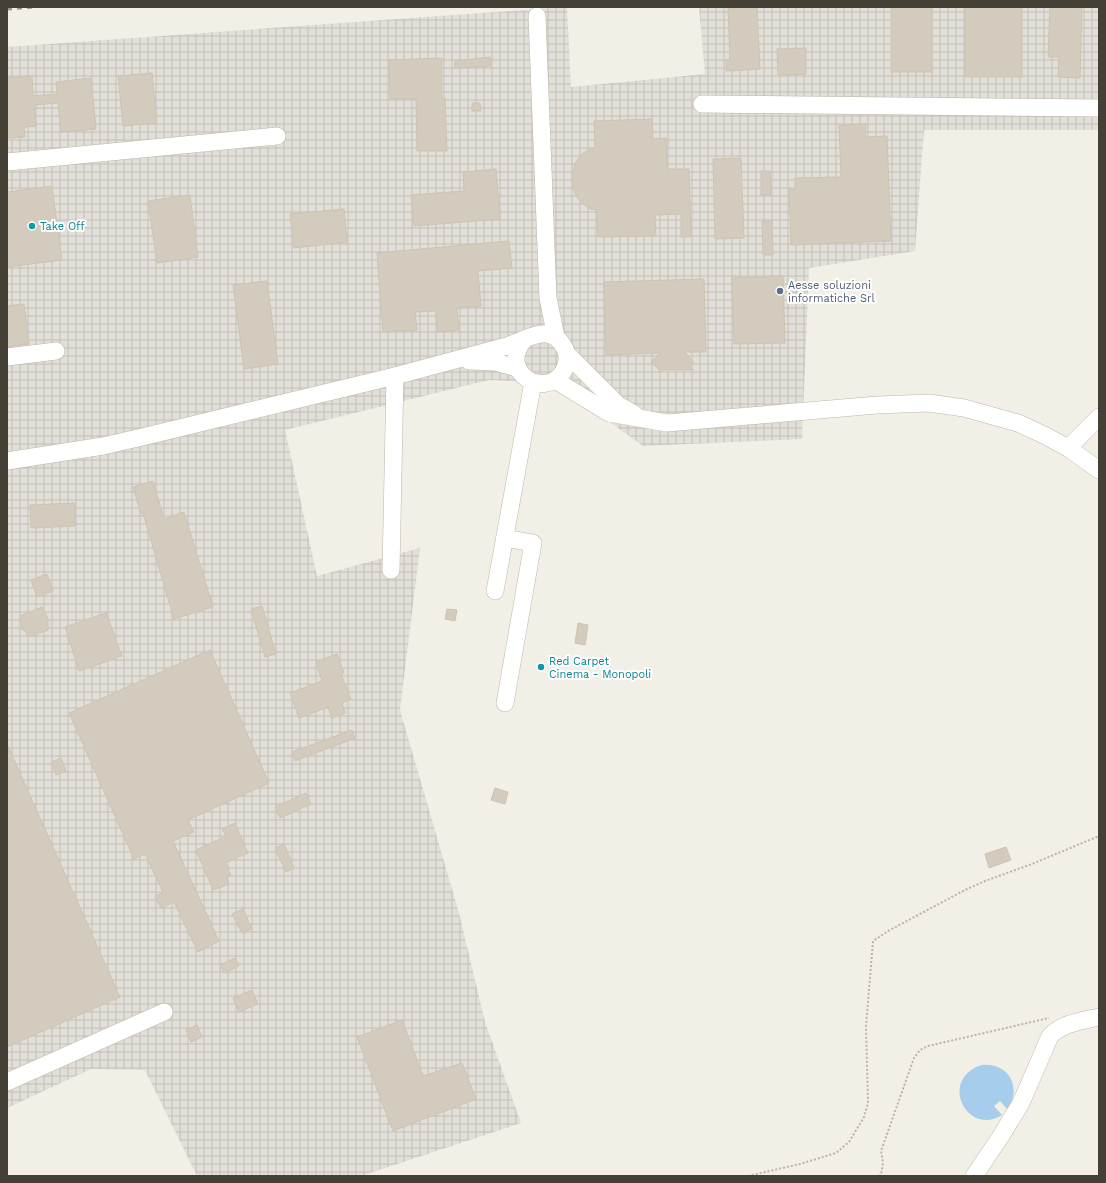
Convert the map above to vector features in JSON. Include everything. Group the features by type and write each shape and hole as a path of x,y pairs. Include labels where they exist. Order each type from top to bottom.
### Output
{"street":[{"path":"537,16 548,298 556,337"},
{"path":"702,104 1099,108"},
{"path":"7,162 277,136"},
{"path":"548,298 529,337 519,347 516,355 518,368 524,377 533,382 542,384 555,380 563,371 567,363 568,355"},
{"path":"7,461 103,446 138,438 395,376 529,337 545,334 556,337 561,342 568,355 618,405 639,417"},
{"path":"7,357 56,351"},
{"path":"453,360 495,362 518,368"},
{"path":"391,570 395,376"},
{"path":"555,380 609,413 667,423 877,405 929,403 964,408 1018,423 1068,448 1099,470"},
{"path":"495,591 533,382"},
{"path":"1068,448 1099,417"},
{"path":"505,538 533,543 505,703"},
{"path":"7,1082 164,1012"},
{"path":"974,1176 1021,1103 1050,1036 1057,1029 1068,1024 1099,1017"}],"path":[{"path":"748,1176 800,1164 836,1153 849,1142 864,1117 868,1103 866,1026 873,941 888,931 965,890 1099,836"},
{"path":"879,1176 881,1175 883,1163 881,1151 914,1058 920,1050 928,1046 1050,1018"}],"shaded area":[{"path":"567,7 571,87 705,74 699,7 1099,7 1099,130 924,130 915,251 809,268 802,439 643,446 556,383 489,380 285,430 317,576 420,548 400,710 459,913 485,1022 521,1123 361,1176 197,1176 145,1070 91,1069 7,1108 7,47"}],"water":[{"path":"981,1065 991,1065 1006,1072 1013,1085 1014,1093 1008,1110 1000,1101 994,1106 1002,1115 989,1120 978,1119 969,1113 962,1104 960,1093 961,1082 968,1072"}],"building":[{"path":"757,7 760,69 726,71 726,60 730,60 728,8"},
{"path":"891,7 932,7 932,72 891,72"},
{"path":"965,7 1022,7 1022,77 965,77"},
{"path":"1050,7 1082,7 1080,78 1058,77 1059,57 1048,57"},
{"path":"806,48 806,74 778,75 777,49"},
{"path":"490,57 491,66 455,68 455,61"},
{"path":"442,58 442,99 445,98 447,151 417,151 416,99 390,99 389,60"},
{"path":"152,73 157,123 123,126 118,76"},
{"path":"32,76 33,96 57,94 56,82 91,78 96,129 61,132 58,103 34,105 36,126 24,127 25,137 7,138 7,78"},
{"path":"472,103 480,103 481,111 472,111"},
{"path":"652,119 653,139 666,138 667,169 689,169 691,237 681,237 681,214 655,215 656,236 598,237 597,210 590,209 576,196 572,175 575,163 582,154 595,148 594,121"},
{"path":"866,124 866,137 887,136 891,241 791,245 789,189 795,189 795,178 841,177 839,125"},
{"path":"741,158 744,238 715,239 713,159"},
{"path":"496,169 500,219 414,226 411,195 464,191 463,172"},
{"path":"761,171 770,171 771,195 761,195"},
{"name":"Take Off","path":"52,186 62,260 7,267 7,192"},
{"path":"190,195 198,257 157,263 148,201"},
{"path":"344,209 347,242 294,248 290,214"},
{"path":"762,221 772,221 773,255 763,255"},
{"path":"509,241 512,268 478,271 481,306 457,308 459,330 438,332 436,311 415,312 417,330 383,332 377,253"},
{"path":"783,276 785,343 734,344 732,278"},
{"path":"704,279 706,352 684,352 694,362 689,366 694,370 659,370 651,362 660,353 606,355 604,282"},
{"path":"267,281 278,364 244,369 233,285"},
{"path":"24,304 29,344 7,347 7,306"},
{"path":"153,481 164,519 184,512 213,607 174,619 143,513 141,514 133,487"},
{"path":"75,503 75,526 31,528 30,505"},
{"path":"47,574 53,591 37,597 31,580"},
{"path":"262,606 276,654 265,657 251,609"},
{"path":"42,607 48,619 48,630 28,637 26,632 22,629 20,616"},
{"path":"447,609 457,610 455,621 445,619"},
{"path":"106,613 122,656 79,671 65,627"},
{"path":"578,623 588,625 585,645 575,643"},
{"path":"210,650 269,783 188,820 194,832 173,841 219,941 198,952 174,902 161,908 155,896 163,892 145,854 134,859 69,713"},
{"path":"337,654 344,673 341,674 351,699 342,703 345,713 332,718 328,707 299,718 290,693 322,681 316,662"},
{"path":"352,730 355,738 295,761 292,752"},
{"path":"7,744 120,997 7,1047"},
{"path":"61,758 66,771 56,775 51,762"},
{"path":"495,788 508,792 505,804 491,800"},
{"path":"306,793 311,804 280,818 275,807"},
{"path":"235,823 248,853 225,863 231,875 226,877 229,884 213,890 196,850 226,836 222,829"},
{"path":"284,844 294,868 286,872 275,848"},
{"path":"1006,847 1011,860 989,868 985,854"},
{"path":"243,909 252,929 242,933 232,914"},
{"path":"235,958 239,966 224,973 220,965"},
{"path":"252,990 258,1004 239,1012 233,998"},
{"path":"402,1020 423,1076 462,1063 476,1099 393,1131 357,1037"},
{"path":"197,1025 202,1037 191,1042 186,1030"}],"railway":[{"path":"7,9 36,7"}],"place":[{"name":"Take Off","path":"32,226"},
{"name":"Aesse soluzioni informatiche Srl","path":"780,291"},
{"name":"Red Carpet Cinema - Monopoli","path":"541,667"}]}
